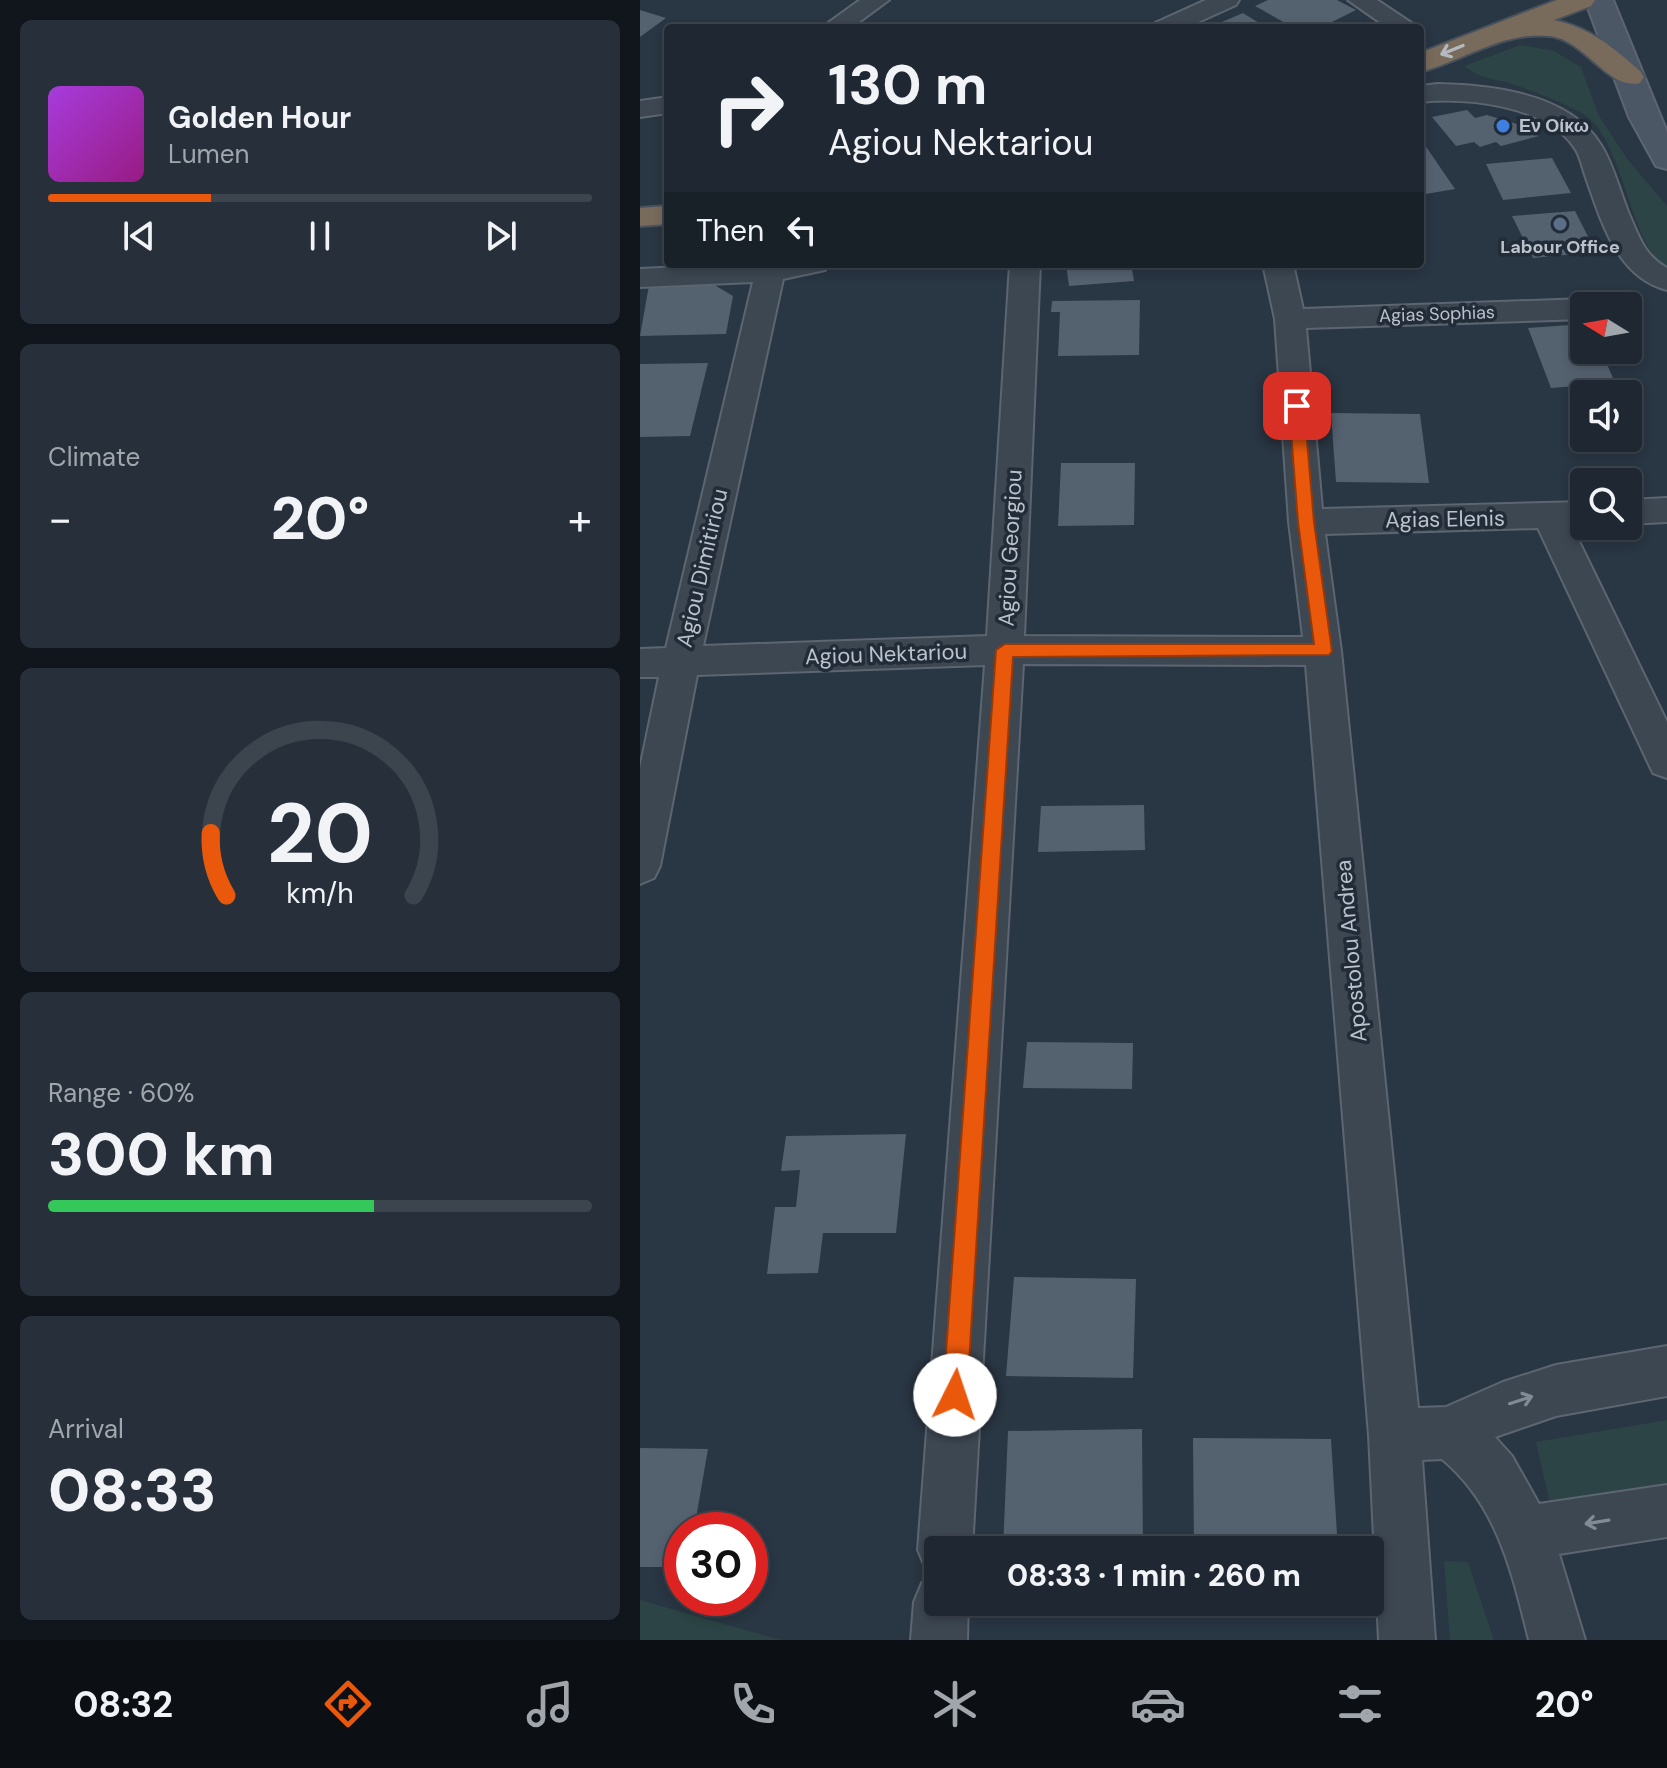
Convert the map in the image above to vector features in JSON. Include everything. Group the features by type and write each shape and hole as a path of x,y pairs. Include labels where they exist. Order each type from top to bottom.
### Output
{"highway":[{"path":"1424,61 1581,0"},
{"path":"1484,37 1535,26 1563,30 1591,42 1630,77"},
{"path":"640,217 664,215"},
{"path":"640,246 664,245"}],"main road":[{"path":"1599,0 1665,153"}],"street":[{"path":"840,24 877,0"},
{"path":"1173,24 1227,0"},
{"path":"1360,0 1399,24"},
{"path":"1424,94 1452,90 1507,99 1567,125 1588,145 1634,257 1644,268 1667,281"},
{"path":"640,109 664,106"},
{"path":"640,278 770,272 792,268"},
{"name":"Agiou Georgiou","path":"946,1536 1005,650 1025,268"},
{"name":"Apostolou Andrea","path":"1279,268 1290,319 1306,522 1323,651 1395,1435 1407,1640"},
{"name":"Agiou Dimitiriou","path":"640,866 681,661 770,272"},
{"name":"Agias Sophias","path":"1290,319 1570,309"},
{"path":"1642,511 1667,510"},
{"path":"1567,515 1667,762"},
{"name":"Agias Elenis","path":"1306,522 1567,515"},
{"name":"Agiou Nektariou","path":"640,663 1005,650 1323,651"},
{"path":"1395,1435 1451,1433 1486,1412 1562,1387 1667,1371"},
{"path":"1451,1433 1485,1462 1527,1532 1557,1640"},
{"path":"1527,1532 1667,1511"},
{"path":"939,1640 940,1616"}],"green space":[{"path":"1520,45 1552,50 1581,67 1599,116 1628,160 1667,206 1667,269 1655,258 1645,241 1611,150 1588,117 1550,98 1479,75 1464,66"},
{"path":"1667,1420 1667,1512 1556,1531 1536,1442"},
{"path":"1444,1561 1468,1562 1494,1640 1450,1640"},
{"path":"640,1600 664,1607 664,1616 696,1616 781,1640 640,1640"}],"building":[{"path":"1268,0 1337,0 1356,10 1328,24 1287,24 1255,6"},
{"path":"640,10 666,18 640,37"},
{"path":"1243,13 1261,24 1217,24"},
{"path":"1467,110 1475,118 1487,115 1527,127 1539,136 1501,146 1496,142 1480,147 1474,142 1456,146 1432,117"},
{"path":"1424,144 1455,189 1424,194"},
{"path":"1552,158 1571,193 1503,200 1486,164"},
{"path":"1575,211 1596,252 1533,258 1512,216"},
{"path":"1067,268 1132,268 1134,281 1069,286"},
{"path":"711,283 733,296 726,334 640,336 649,285"},
{"path":"1140,300 1139,355 1058,356 1060,312 1051,312 1052,301"},
{"path":"1570,325 1570,364 1607,364 1614,380 1570,380 1570,387 1551,388 1528,328"},
{"path":"708,363 690,436 640,437 640,364"},
{"path":"1331,413 1420,414 1429,483 1336,482"},
{"path":"1061,463 1135,463 1134,525 1058,526"},
{"path":"1144,805 1145,850 1038,852 1041,806"},
{"path":"1027,1042 1133,1043 1132,1089 1023,1088"},
{"path":"906,1134 896,1233 823,1233 818,1273 767,1274 775,1207 796,1207 800,1170 781,1171 786,1136"},
{"path":"1014,1277 1136,1279 1133,1378 1006,1376"},
{"path":"1142,1429 1143,1536 1004,1536 1008,1431"},
{"path":"1193,1438 1331,1439 1337,1536 1194,1536"},
{"path":"640,1448 708,1449 697,1512 664,1512 664,1567 640,1567"}],"place":[{"name":"Εν Οίκω","path":"1503,126"},
{"name":"Labour Office","path":"1560,224"}],"route":[{"path":"955,1395 1005,650 1323,651 1306,522 1297,406"}]}
